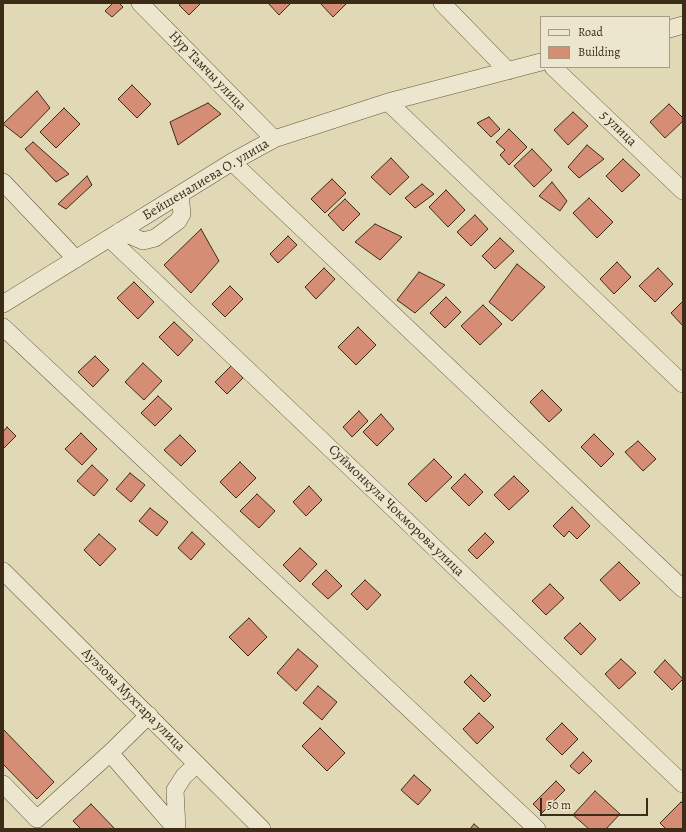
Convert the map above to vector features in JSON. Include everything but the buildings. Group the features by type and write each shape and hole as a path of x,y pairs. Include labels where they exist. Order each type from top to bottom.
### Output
{"street":[{"name":"Нур Тамчы улица","path":"140,3 274,139"},
{"path":"442,3 508,71"},
{"path":"670,29 683,25"},
{"name":"Бейшеналиева О. улица","path":"3,304 232,162 274,139 388,102 540,62"},
{"name":"5 улица","path":"554,68 683,190"},
{"path":"388,102 683,384"},
{"path":"232,162 683,589"},
{"path":"3,182 76,259"},
{"path":"115,235 143,242 155,238 178,221 182,214 180,194"},
{"name":"Суймонкула Чокморова улица","path":"115,235 683,784"},
{"path":"3,327 537,829"},
{"name":"Ауэзова Мухтара улица","path":"3,571 262,829"},
{"path":"3,784 37,818 110,753 149,715"},
{"path":"110,753 176,829"},
{"path":"176,829 175,790 184,776 197,764"}]}
